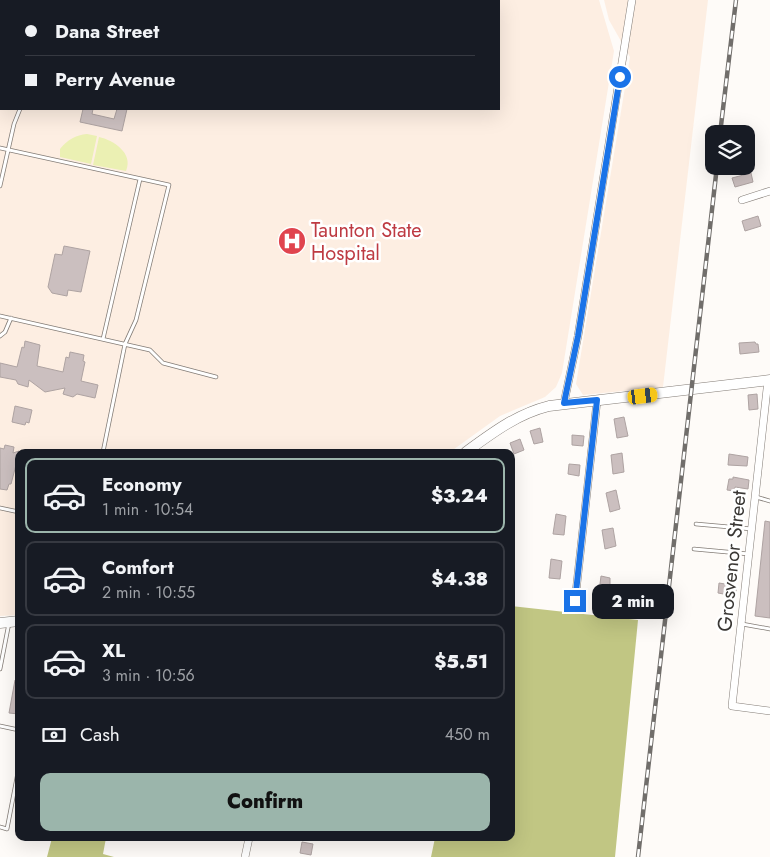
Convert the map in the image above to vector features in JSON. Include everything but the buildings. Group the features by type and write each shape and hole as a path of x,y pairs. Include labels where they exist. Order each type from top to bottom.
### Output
{"street":[{"path":"564,403 579,327 632,0"},
{"path":"742,200 770,191"},
{"path":"470,449 524,414 549,406 769,380"},
{"name":"Grosvenor Street","path":"769,380 732,706 770,711"},
{"path":"575,601 597,400"},
{"path":"245,857 248,841"}],"lane":[{"path":"0,186 8,149 20,110"},
{"path":"0,148 169,185 136,320 125,344 104,449"},
{"path":"103,339 140,179"},
{"path":"0,316 150,350 163,363 216,377"},
{"path":"0,336 5,332 12,318"},
{"path":"756,496 770,501"},
{"path":"0,508 15,511"},
{"path":"696,524 752,529"},
{"path":"694,549 750,554"},
{"path":"0,669 9,622"},
{"path":"742,624 770,628"},
{"path":"0,726 15,729"},
{"path":"0,827 7,829 15,788"}],"shaded area":[{"name":"Taunton State Hospital","path":"500,0 599,0 614,51 562,373 556,387 545,397 500,416 454,449 15,449 15,615 0,616 0,110 500,110"},
{"path":"604,0 708,0 663,387 583,395 576,384 630,57 609,20"}],"green space":[{"path":"87,134 97,136 91,164 60,157 60,149 66,143 72,138"},
{"path":"99,137 116,144 125,153 128,164 126,171 93,165"},
{"path":"515,606 638,620 615,857 431,857 434,841 515,841"},
{"path":"51,841 105,841 103,854 114,857 47,857"}],"railway":[{"path":"721,125 736,0"},
{"path":"638,857 716,175"}],"place":[{"name":"Taunton State Hospital","path":"292,241"}],"route":[{"path":"575,601 597,400 564,403 578,336 620,77"}]}
